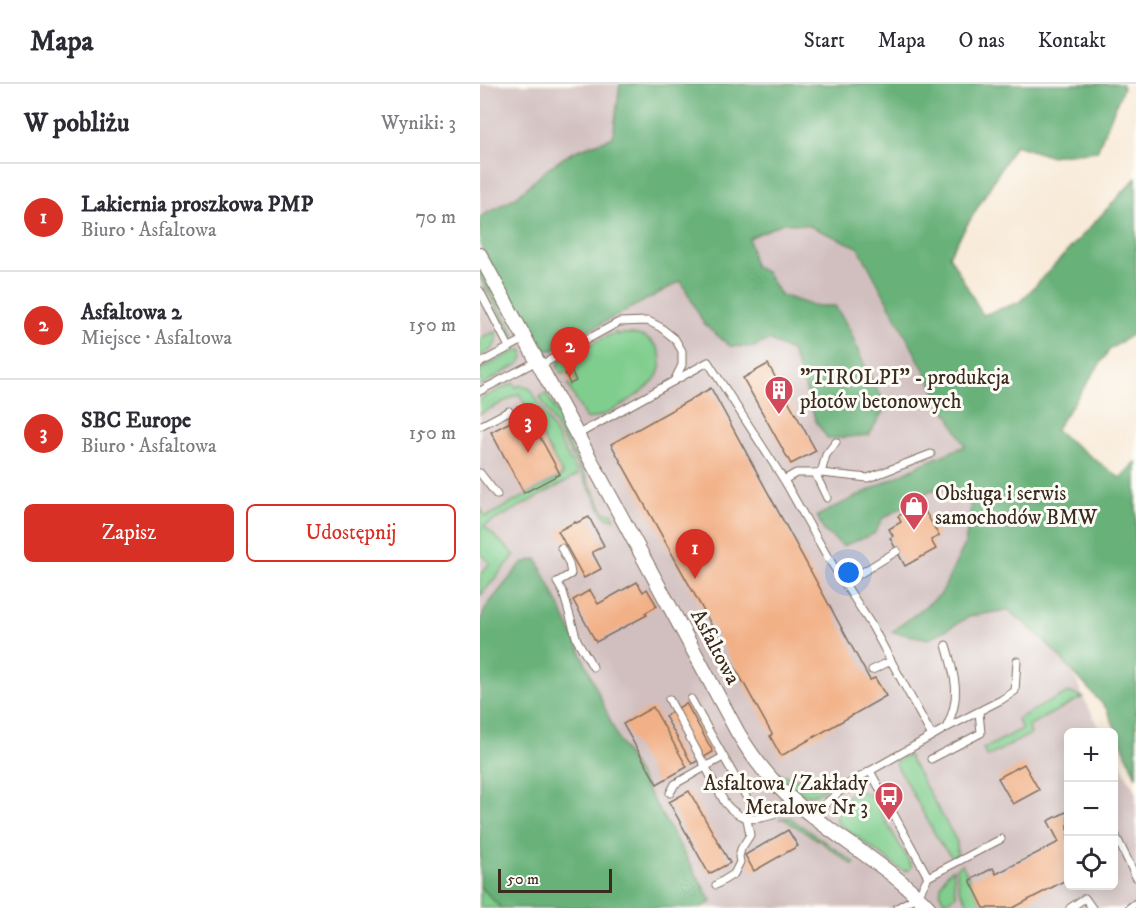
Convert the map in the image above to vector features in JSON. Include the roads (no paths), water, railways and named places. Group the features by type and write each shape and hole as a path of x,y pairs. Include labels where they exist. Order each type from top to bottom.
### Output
{"street":[{"name":"Asfaltowa","path":"480,255 752,756 784,793 811,816 892,874 929,908"}],"lane":[{"path":"480,291 509,347"},
{"path":"480,391 619,322 648,321 675,339 682,351 682,365 674,381"},
{"path":"480,363 525,339"},
{"path":"577,435 708,362 784,480 827,556 872,626 932,736"},
{"path":"480,426 508,411"},
{"path":"827,498 818,473 826,455 836,442"},
{"path":"784,480 796,473 868,478 931,453"},
{"path":"480,473 497,495"},
{"path":"561,548 569,563 571,574 557,582 563,592 577,640 593,667"},
{"path":"845,583 897,551"},
{"path":"946,645 954,672 956,694 953,715 946,728"},
{"path":"872,670 891,661"},
{"path":"811,816 847,785 870,771 946,728 1002,700 1015,690 1017,661"},
{"path":"669,699 725,804 732,811 747,819 755,819 798,805"},
{"path":"690,699 748,800"},
{"path":"931,759 981,733 979,712"},
{"path":"670,793 675,784 723,757"},
{"path":"870,771 928,877"},
{"path":"716,885 734,874 740,862 741,849 750,835 747,819"},
{"path":"1115,836 1136,877"},
{"path":"897,908 918,896 928,877 1001,838"},
{"path":"1071,908 1085,898 1090,907"},
{"path":"1129,908 1136,903"}],"place":[{"name":"Asfaltowa 2","path":"570,377"},
{"name":"\"TIROLPI\" - produkcja płotów betonowych","path":"779,416"},
{"name":"SBC Europe","path":"528,453"},
{"name":"Obsługa i serwis samochodów BMW","path":"914,532"},
{"name":"Lakiernia proszkowa PMP","path":"695,579"},
{"name":"Asfaltowa / Zakłady Metalowe Nr 3","path":"889,822"}]}
